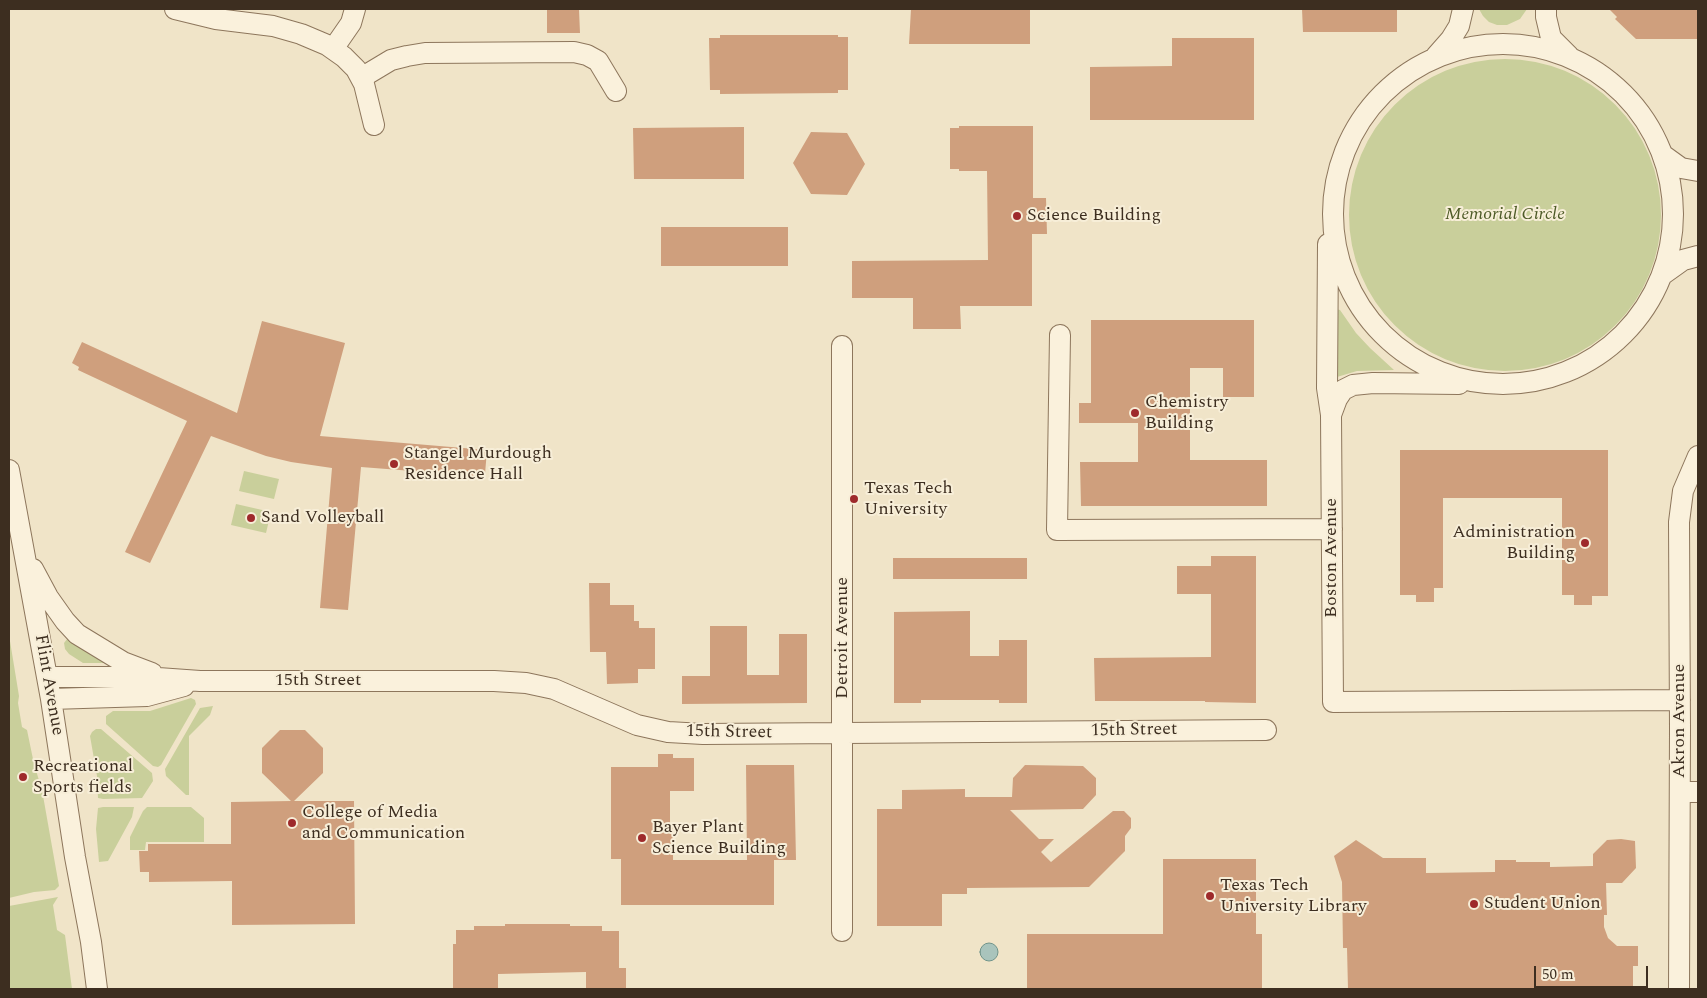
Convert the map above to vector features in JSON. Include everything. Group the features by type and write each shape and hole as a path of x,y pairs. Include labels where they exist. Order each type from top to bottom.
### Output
{"street":[{"path":"175,9 216,19 273,26 301,34 333,49 356,69 361,78 370,104 374,126"},
{"path":"333,49 351,23 355,9"},
{"path":"1434,59 1452,39 1459,26 1463,9"},
{"path":"1546,9 1551,38 1570,57"},
{"path":"1504,44 1538,48 1570,57 1600,74 1625,95 1646,122 1663,155 1671,184 1674,217 1670,251 1662,275 1652,298 1632,325 1614,343 1594,358 1565,373 1532,382 1499,384 1483,383 1450,376 1420,363 1392,344 1369,320 1359,306 1344,277 1335,245 1332,212 1333,192 1340,162 1348,142 1362,118 1378,98 1396,81 1416,67 1455,50 1504,44"},
{"path":"361,78 391,60 425,53 574,52 587,55 598,61 616,91"},
{"path":"1663,155 1681,168 1698,171"},
{"name":"Boston Avenue","path":"1332,212 1327,253 1327,388 1331,415 1333,702 1680,700"},
{"path":"1662,275 1683,260 1698,256"},
{"path":"1060,335 1058,530 1332,529"},
{"name":"Detroit Avenue","path":"842,346 842,931"},
{"name":"Boston Avenue","path":"1331,415 1337,399 1343,390 1353,385 1373,383 1483,383"},
{"name":"Akron Avenue","path":"1679,989 1689,792 1680,700 1679,522 1683,491 1698,456"},
{"name":"Flint Avenue","path":"9,470 52,699 97,989"},
{"path":"19,530 35,574 48,597 77,634 124,662 152,673 200,682"},
{"name":"15th Street","path":"47,677 144,678 200,682 494,681 526,683 554,689 637,725 668,732 703,734 1266,730"},
{"name":"15th Street","path":"52,699 147,696 200,682"}],"green space":[{"path":"1479,9 1527,9 1520,19 1507,25 1497,25 1489,22"},
{"name":"Memorial Circle","path":"1505,59 1535,62 1579,77 1604,94 1626,116 1643,141 1649,155 1658,185 1661,215 1658,245 1643,289 1626,314 1604,336 1579,353 1565,359 1535,368 1505,371 1475,368 1431,353 1406,336 1384,314 1367,289 1361,275 1352,245 1349,215 1352,185 1367,141 1384,116 1406,94 1431,77 1445,71 1475,62"},
{"path":"1336,309 1340,310 1356,333 1370,348 1394,370 1357,371 1337,377"},
{"name":"Sand Volleyball","path":"244,471 279,479 274,499 239,491"},
{"name":"Sand Volleyball","path":"236,504 271,512 266,533 231,525"},
{"path":"71,634 110,663 83,663 69,654 65,649 64,643"},
{"name":"Recreational Sports fields","path":"9,635 22,727 27,730 42,790 59,886 55,890 34,892 9,898"},
{"path":"191,698 195,700 196,704 161,765 158,767 153,766 106,724 106,716 113,711 150,711"},
{"path":"213,706 210,715 189,736 189,795 186,795 166,776 165,769 200,708"},
{"path":"96,729 101,729 152,773 153,781 142,798 98,798 97,776 90,736"},
{"path":"134,807 132,817 108,861 99,862 96,829 98,808"},
{"path":"147,807 191,807 204,818 204,842 146,842 145,850 130,850 130,837 143,811"},
{"path":"58,897 53,905 57,930 65,935 72,989 9,989 9,906"}],"water":[{"path":"989,943 995,946 998,952 995,958 989,961 983,958 980,952 983,946"}],"building":[{"path":"547,9 579,9 580,33 547,33"},
{"path":"911,9 1030,9 1030,44 909,44"},
{"path":"1302,9 1397,9 1397,32 1303,32"},
{"path":"1609,9 1698,10 1698,39 1636,39 1615,19 1617,17"},
{"path":"720,35 838,35 838,37 848,37 848,90 838,90 838,93 720,94 720,90 710,90 709,38 720,38"},
{"path":"1172,38 1254,38 1254,120 1090,120 1090,67 1172,66"},
{"name":"Science Building","path":"959,126 1033,126 1033,198 1046,198 1047,234 1032,234 1032,306 960,306 961,329 913,329 913,298 852,298 852,261 988,260 987,171 959,171 959,169 950,169 950,128 959,128"},
{"path":"744,127 744,179 634,179 633,128"},
{"path":"811,132 847,133 865,164 847,195 811,194 793,163"},
{"path":"661,227 788,227 788,266 661,266"},
{"name":"Chemistry Building","path":"1091,320 1254,320 1254,397 1223,397 1223,368 1190,368 1190,460 1267,460 1267,506 1081,506 1080,462 1138,462 1138,423 1079,423 1079,403 1091,403"},
{"name":"Stangel Murdough Residence Hall","path":"262,321 345,343 320,436 487,450 485,474 477,474 477,476 361,467 348,610 320,608 332,468 266,456 211,436 150,563 125,552 187,421 78,370 79,367 72,363 82,342 237,413"},
{"name":"Administration Building","path":"1400,450 1608,450 1608,596 1592,596 1592,605 1574,605 1574,595 1562,595 1562,498 1443,498 1443,588 1434,588 1434,602 1416,602 1416,595 1400,595"},
{"path":"1211,556 1256,556 1256,703 1095,701 1094,658 1211,657 1211,594 1177,594 1177,566 1211,566"},
{"path":"893,558 1027,558 1027,579 893,579"},
{"path":"589,583 610,583 610,605 634,605 634,621 639,621 639,628 655,628 655,669 638,669 638,683 607,684 606,652 590,652"},
{"path":"970,611 970,656 999,656 999,640 1027,640 1027,703 999,703 999,700 921,700 921,703 894,703 894,612"},
{"path":"710,626 747,626 747,675 779,675 779,634 807,634 807,703 682,704 682,676 710,676"},
{"name":"College of Media and Communication","path":"280,730 305,730 323,748 323,773 294,801 354,801 355,924 232,925 232,881 149,882 149,872 140,872 139,851 148,851 148,844 231,844 231,802 291,801 262,773 262,748"},
{"name":"Bayer Plant Science Building","path":"658,754 673,754 673,758 694,758 694,791 670,791 670,826 673,826 673,860 747,860 746,765 794,765 796,860 774,860 774,905 621,905 621,859 611,859 611,767 658,767"},
{"path":"1025,765 1083,766 1096,778 1096,795 1083,809 1010,810 1039,839 1054,839 1041,852 1051,862 1113,811 1124,811 1131,818 1131,828 1125,836 1125,851 1089,887 967,888 967,894 942,894 942,926 877,926 877,809 902,809 902,790 965,789 965,797 1012,797 1013,778"},
{"name":"Student Union","path":"1356,840 1383,858 1426,858 1426,873 1495,872 1495,860 1550,862 1550,867 1593,866 1593,854 1607,840 1635,841 1636,868 1622,883 1606,883 1607,915 1604,915 1604,927 1608,938 1617,946 1638,946 1638,966 1633,966 1633,989 1348,989 1347,948 1343,948 1342,882 1334,856"},
{"name":"Texas Tech University Library","path":"1163,859 1256,859 1256,934 1262,934 1262,989 1027,989 1027,934 1163,934"},
{"path":"505,924 570,924 570,926 602,926 602,931 619,931 619,968 626,968 626,989 586,989 586,972 498,974 498,989 453,989 453,944 456,944 456,930 474,930 474,926 505,926"}],"place":[{"name":"Science Building","path":"1017,216"},
{"name":"Chemistry Building","path":"1135,413"},
{"name":"Stangel Murdough Residence Hall","path":"394,464"},
{"name":"Texas Tech University","path":"854,499"},
{"name":"Sand Volleyball","path":"251,518"},
{"name":"Administration Building","path":"1585,543"},
{"name":"Recreational Sports fields","path":"23,777"},
{"name":"College of Media and Communication","path":"292,823"},
{"name":"Bayer Plant Science Building","path":"642,838"},
{"name":"Texas Tech University Library","path":"1210,896"},
{"name":"Student Union","path":"1474,904"}]}
